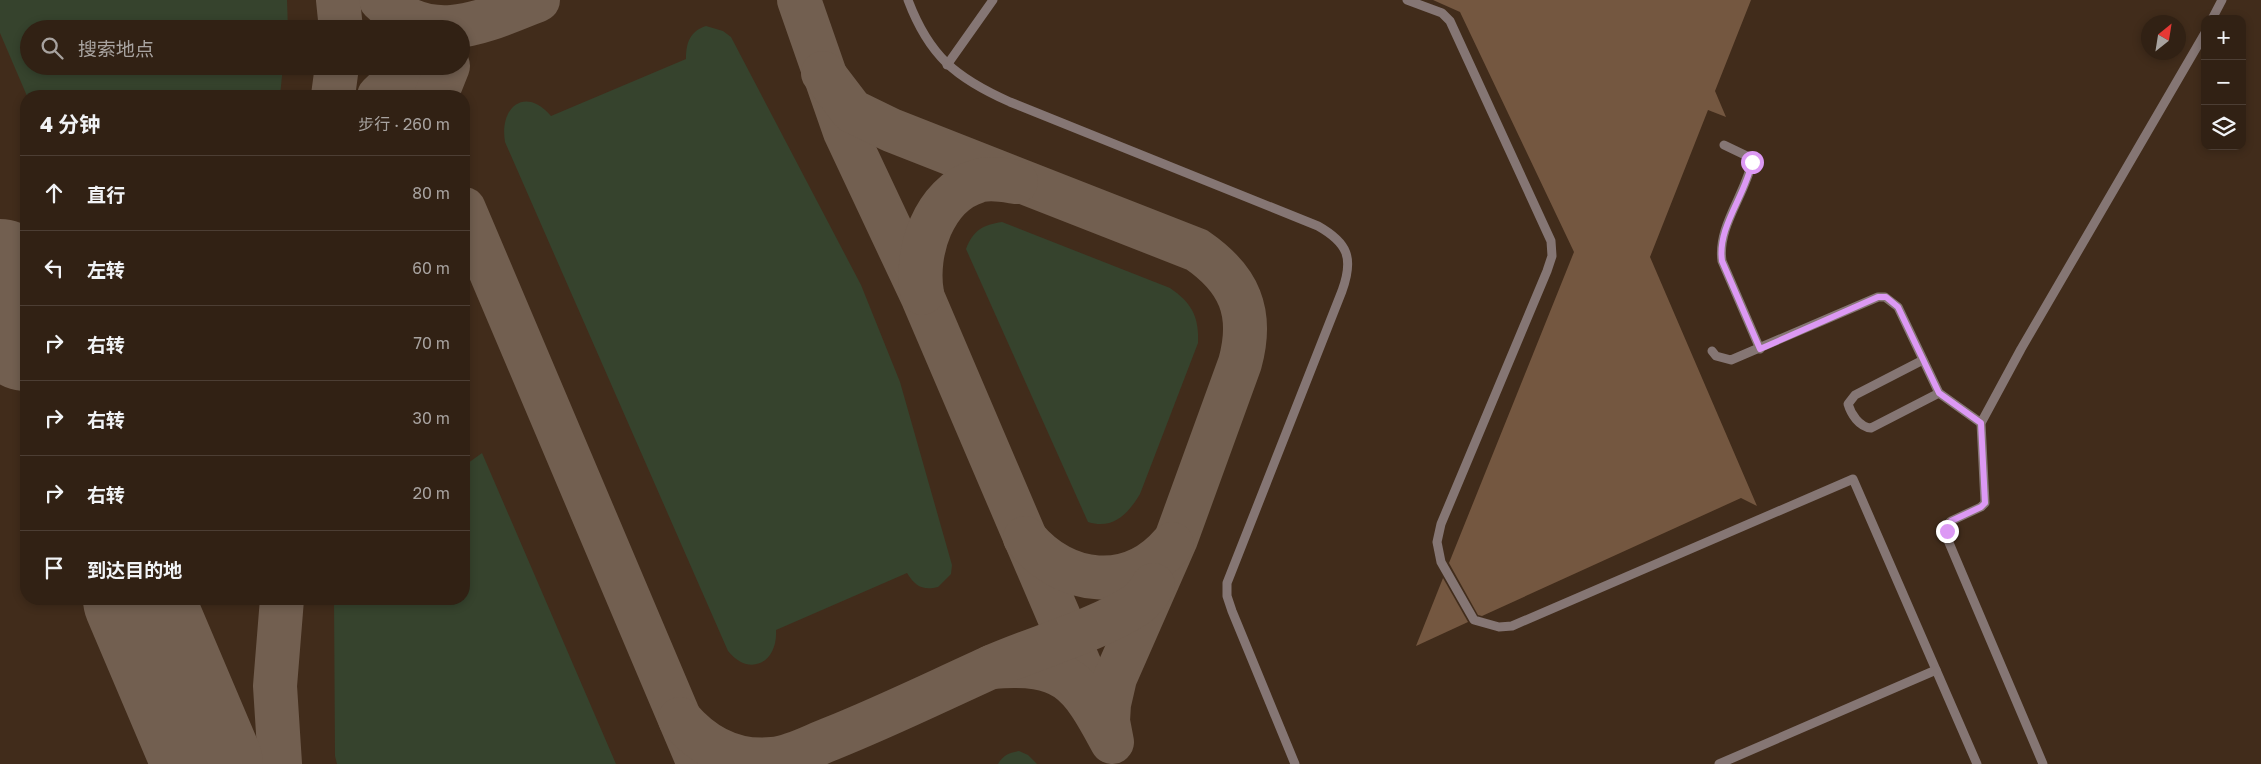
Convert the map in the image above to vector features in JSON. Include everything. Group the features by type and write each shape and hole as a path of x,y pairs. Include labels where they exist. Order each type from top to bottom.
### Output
{"lane":[{"path":"908,0 928,43 947,65 979,88 1318,226 1334,235 1348,255 1349,267 1342,291 1227,583 1227,596 1232,611 1295,764"},
{"path":"947,65 993,0"},
{"path":"1407,0 1442,13 1450,21 1550,241 1552,256 1441,524 1437,542 1440,562 1474,620 1498,627 1512,626 1853,478 1977,764"},
{"path":"2214,15 2222,0"},
{"path":"2043,764 1947,538 1947,525 1985,503 1981,423 2021,350 2201,40"},
{"path":"1724,145 1746,156 1752,162 1723,240 1721,254 1722,261 1760,349"},
{"path":"1712,351 1716,356 1731,360 1878,297 1886,297 1898,307 1939,393 1981,423"},
{"path":"1923,360 1855,395 1848,404 1849,409 1858,422 1865,428 1870,428 1939,393"},
{"path":"1719,764 1936,670"}],"green space":[{"path":"0,0 287,0 288,20 20,20 20,75 282,75 281,90 24,90 0,33"},
{"path":"706,26 723,31 731,37 861,285 900,382 952,565 951,574 938,587 924,588 916,584 907,573 776,630 772,651 761,663 753,665 745,664 736,659 728,651 505,142 504,129 510,110 516,104 532,102 542,107 551,116 686,59 690,38 696,31"},
{"path":"1002,222 1170,288 1184,299 1193,311 1197,326 1198,343 1140,494 1125,514 1112,522 1097,524 1088,522 966,249 975,233 984,227"},
{"path":"482,453 616,764 337,764 335,756 334,605 470,605 470,462"},
{"path":"1019,751 1028,755 1037,764 998,764 1002,758"}],"building":[{"path":"1433,0 1751,0 1715,91 1726,117 1708,110 1650,257 1757,506 1741,498 1482,616 1478,615 1449,563 1574,252 1460,12"},
{"path":"1443,578 1468,622 1416,646"}],"taxiway":[{"path":"338,0 340,20"},
{"path":"381,0 400,15 411,20"},
{"path":"470,24 498,16 538,0"},
{"path":"799,0 845,132 923,298 1095,701"},
{"path":"823,73 852,111 891,130 1197,250 1211,261 1233,285 1240,298 1244,312 1244,345 1240,363 1176,539 1115,678 1109,704 1108,721 1112,742 1090,703 1079,689 1067,679 1036,667 991,667"},
{"path":"334,90 336,75"},
{"path":"385,90 401,75"},
{"path":"438,90 444,75"},
{"path":"922,293 921,260 925,243 930,227 949,198 962,188 978,181 997,179 1016,182"},
{"path":"470,223 699,764"},
{"path":"1025,538 1041,554 1059,566 1078,574 1098,577 1118,576 1137,570 1155,560 1172,544"},
{"path":"680,719 699,738 721,751 759,760 788,756 871,722 1007,660 1120,615 1141,601 1153,585"},
{"path":"280,764 275,686 282,605"}],"runway":[{"path":"0,274 20,322"},
{"path":"141,605 208,764"}],"route":[{"path":"1752,162 1752,167 1723,240 1721,254 1722,261 1760,349 1878,297 1886,297 1898,307 1939,393 1981,423 1985,503 1981,507 1951,521 1947,525 1947,531"}]}
